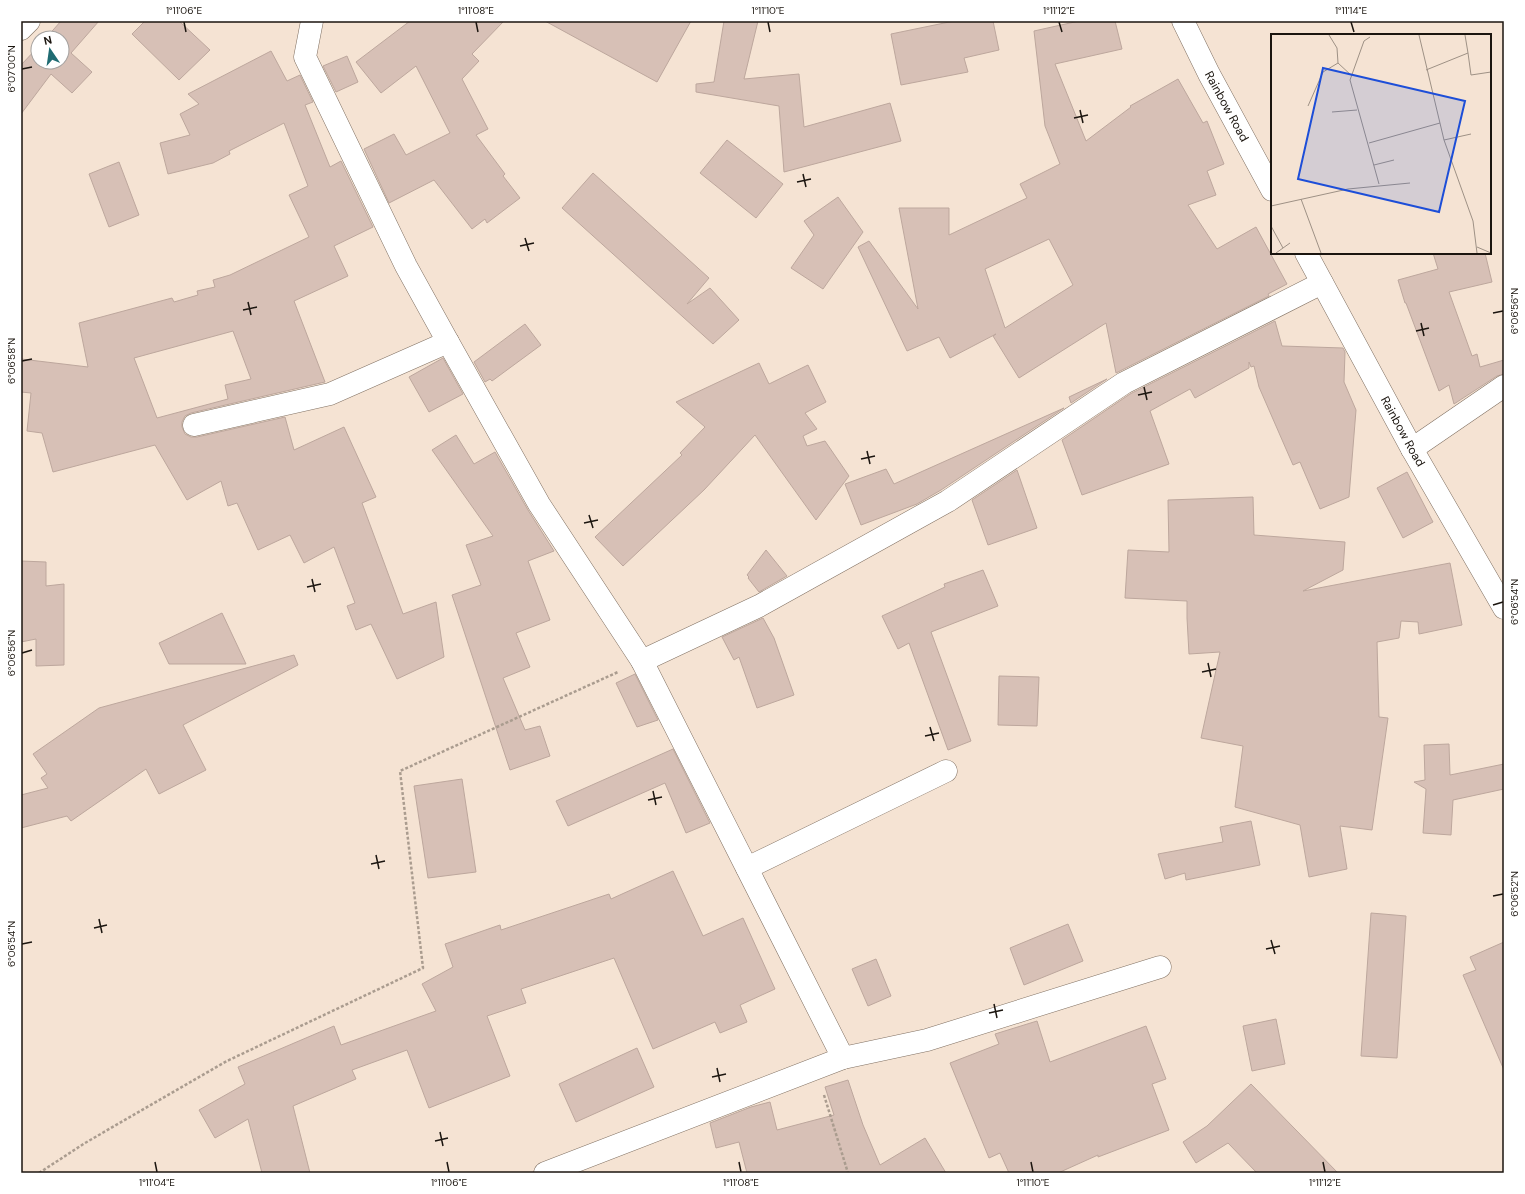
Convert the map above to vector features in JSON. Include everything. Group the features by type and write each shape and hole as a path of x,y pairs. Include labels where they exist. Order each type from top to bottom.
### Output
{"street":[{"path":"21,29 29,21"},
{"path":"312,21 305,57 406,266 539,504 642,662 843,1058"},
{"name":"Rainbow Road","path":"1183,21 1209,74 1271,188"},
{"name":"Rainbow Road","path":"1307,254 1412,449 1504,608"},
{"path":"642,662 759,606 948,501 1124,383 1322,283"},
{"path":"194,425 330,394 448,342"},
{"path":"1412,449 1504,386"},
{"path":"747,868 946,771"},
{"path":"545,1173 843,1058 928,1040 1160,967"}],"path":[{"path":"39,1173 85,1144 227,1061 423,968 400,771 642,662"},
{"path":"815,1069 848,1173"}],"building":[{"path":"61,21 99,21 71,53 92,72 72,93 51,74 21,114 21,65 30,55 30,70 70,70 70,30 53,30"},
{"path":"145,21 179,21 210,50 179,80 132,34"},
{"path":"410,21 504,21 472,54 479,61 462,79 488,129 476,135 505,174 503,176 520,198 487,223 485,219 472,229 434,180 389,203 364,149 394,134 406,155 450,133 416,66 381,93 356,62"},
{"path":"545,21 691,21 657,82"},
{"path":"724,21 758,21 744,79 799,74 804,127 890,103 901,141 784,172 779,106 696,92 696,84 714,82"},
{"path":"954,21 993,21 999,50 964,58 968,72 901,85 891,34"},
{"path":"1079,21 1115,21 1122,49 1055,64 1086,141 1131,107 1130,106 1178,79 1203,123 1207,121 1224,164 1207,171 1216,195 1188,205 1217,249 1256,227 1287,284 1268,294 1269,296 1116,373 1106,323 1019,378 993,336 996,334 950,358 939,337 907,351 858,247 869,241 918,309 899,208 949,208 949,235 1027,198 1020,184 1060,164 1045,126 1034,31","holes":["1049,239 1073,285 1005,328 985,269"]},
{"path":"271,51 287,81 300,75 313,102 305,105 330,167 341,161 373,227 334,246 348,276 294,301 325,382 191,413 185,416 182,422 182,427 185,434 191,437 197,437 285,417 294,450 344,427 376,497 362,503 403,614 436,602 444,657 397,679 371,624 356,630 347,606 355,603 334,547 304,563 290,535 258,550 237,503 228,506 221,481 187,500 155,445 53,472 42,433 27,431 31,393 21,392 21,359 88,367 79,323 172,298 174,302 198,295 197,291 215,287 213,280 230,275 309,237 289,195 308,186 284,123 229,151 230,154 213,163 168,174 160,143 190,135 180,114 199,104 188,94","holes":["233,331 251,379 225,385 228,399 157,418 134,358"]},
{"path":"347,56 358,82 336,92 323,66"},
{"path":"727,140 783,184 756,218 700,173"},
{"path":"119,162 139,215 109,227 89,174"},
{"path":"593,173 709,278 687,304 710,288 739,320 713,344 562,208"},
{"path":"838,197 863,232 823,289 791,268 814,235 804,221"},
{"path":"1433,254 1485,254 1492,282 1449,292 1472,356 1477,354 1480,367 1504,360 1504,374 1497,376 1454,404 1449,385 1439,391 1405,303 1398,280 1438,269"},
{"path":"1275,321 1282,346 1343,348 1345,352 1344,382 1356,410 1349,497 1320,509 1300,462 1293,465 1259,387 1254,366 1251,367 1249,362 1249,368 1195,398 1190,389 1150,411 1169,464 1082,495 1062,440 1130,394"},
{"path":"525,324 541,345 492,381 490,379 485,382 474,362"},
{"path":"443,358 463,394 429,412 409,377"},
{"path":"759,363 769,384 808,365 826,402 805,413 817,429 803,436 807,446 825,441 849,476 816,520 755,435 704,490 623,566 595,537 682,455 680,453 705,427 676,402"},
{"path":"1107,379 1071,403 1069,397"},
{"path":"1064,408 941,490 917,504 861,525 845,484 886,469 894,484"},
{"path":"456,435 474,464 495,452 528,510 554,551 528,561 550,620 516,633 530,667 503,678 525,730 540,726 550,756 510,770 452,595 481,585 466,545 493,536 432,450"},
{"path":"1017,470 1037,528 988,545 972,500"},
{"path":"1407,472 1433,522 1403,538 1377,488"},
{"path":"1253,497 1254,535 1345,542 1343,570 1303,591 1450,563 1462,625 1419,634 1418,622 1401,621 1399,638 1377,642 1379,717 1388,718 1372,830 1340,826 1347,869 1309,877 1300,825 1235,807 1243,746 1201,738 1220,652 1189,654 1187,601 1125,598 1128,550 1169,552 1168,500"},
{"path":"766,550 787,576 759,592 747,575"},
{"path":"21,561 46,562 46,586 64,584 64,665 36,666 36,639 21,642"},
{"path":"983,570 998,606 931,632 971,741 948,750 909,643 898,649 882,616 945,587 944,584"},
{"path":"222,613 246,664 169,664 159,643"},
{"path":"763,618 774,638 794,695 757,708 739,657 734,660 722,637"},
{"path":"294,655 298,665 183,725 206,770 159,794 146,769 71,821 67,816 21,828 21,795 48,788 41,778 47,774 33,754 99,708"},
{"path":"635,674 658,720 637,727 616,683"},
{"path":"999,676 1039,677 1037,726 998,725"},
{"path":"1449,744 1450,775 1504,764 1504,789 1453,800 1451,835 1423,833 1426,789 1414,782 1425,780 1424,745"},
{"path":"673,749 710,823 686,833 665,783 568,826 556,801"},
{"path":"462,779 476,872 428,878 414,786"},
{"path":"1251,821 1260,865 1186,880 1185,873 1165,879 1158,854 1223,842 1220,827"},
{"path":"673,871 703,936 743,918 775,989 740,1005 747,1022 720,1033 715,1022 653,1049 614,958 521,989 526,1003 487,1016 510,1076 429,1108 407,1050 352,1070 356,1079 293,1106 310,1173 262,1173 248,1119 215,1138 199,1110 245,1084 238,1067 334,1026 341,1045 436,1011 422,984 453,967 445,944 500,925 501,930 609,894 611,899"},
{"path":"1371,913 1406,916 1397,1058 1361,1056"},
{"path":"1068,924 1083,961 1024,985 1010,948"},
{"path":"1504,942 1504,1070 1463,975 1476,970 1470,957"},
{"path":"876,959 891,996 868,1006 852,969"},
{"path":"1276,1019 1285,1064 1252,1071 1243,1026"},
{"path":"1037,1021 1050,1062 1146,1026 1166,1079 1152,1084 1169,1130 1098,1157 1098,1155 1058,1173 1009,1173 1000,1153 989,1158 950,1063 999,1044 995,1034"},
{"path":"637,1048 654,1087 576,1122 559,1084"},
{"path":"848,1080 863,1125 880,1165 925,1138 946,1173 747,1173 739,1142 716,1148 710,1123 751,1107 770,1102 777,1130 834,1115 825,1087"},
{"path":"1251,1084 1338,1173 1257,1173 1228,1143 1196,1163 1183,1142 1207,1126"}]}
